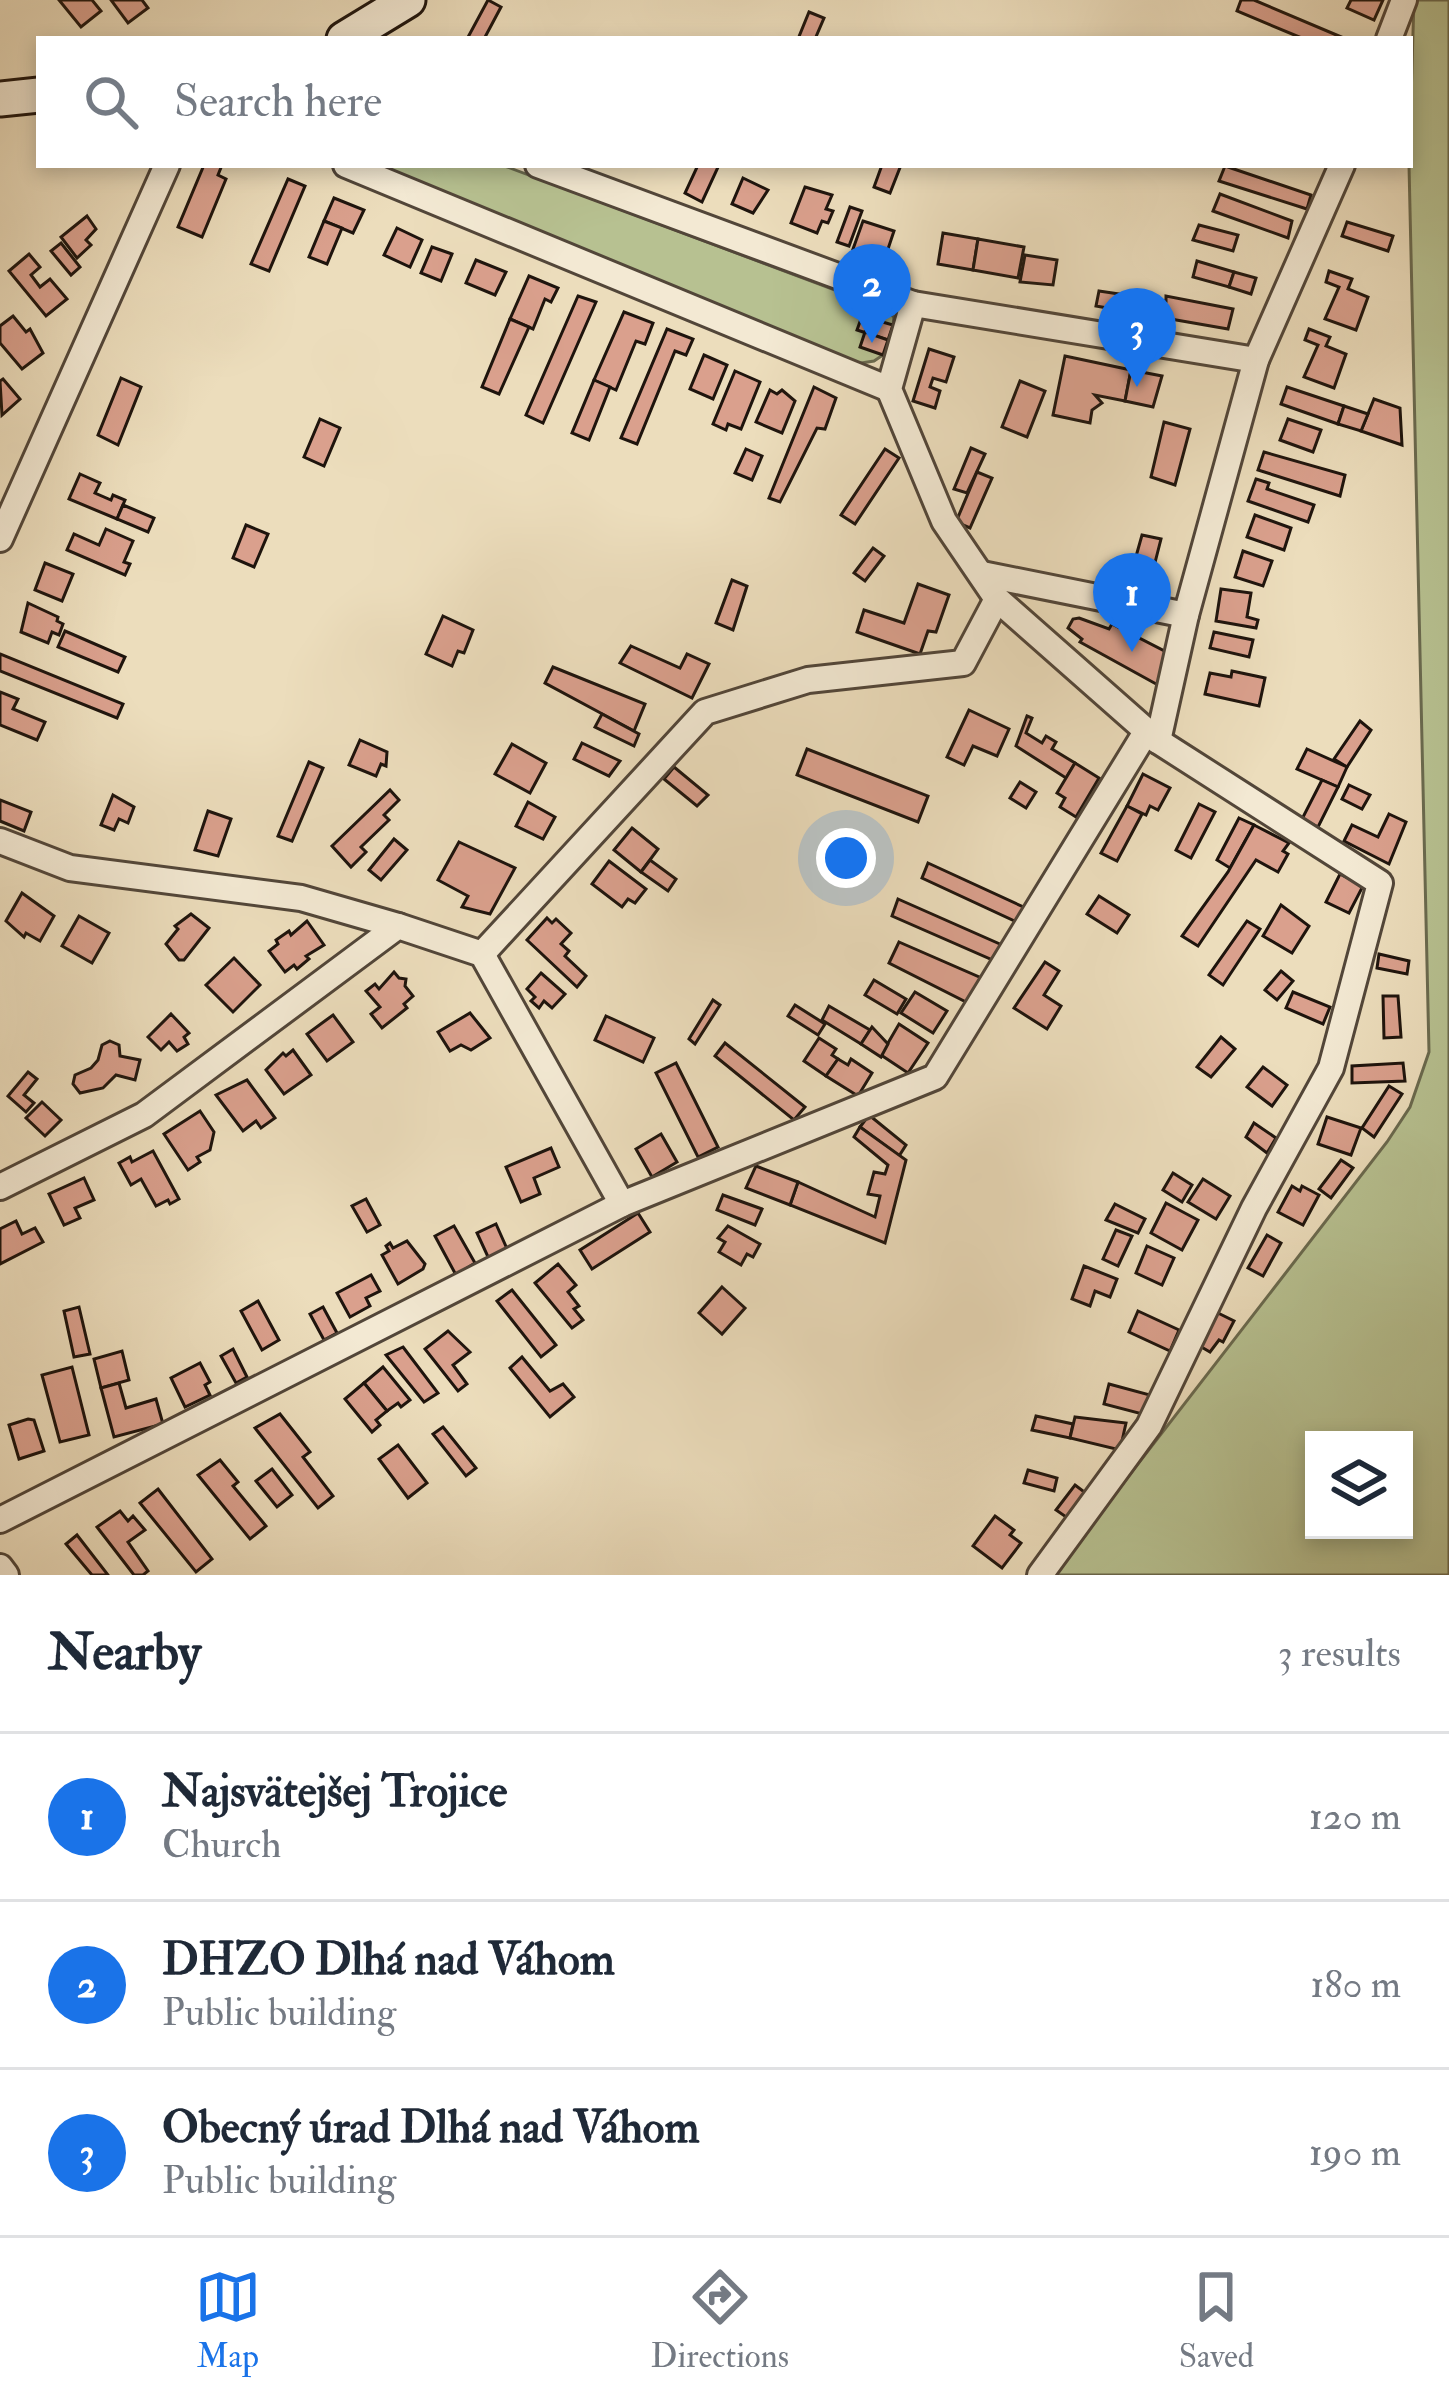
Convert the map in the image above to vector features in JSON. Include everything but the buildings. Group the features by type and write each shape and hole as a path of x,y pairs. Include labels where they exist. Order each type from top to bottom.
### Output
{"main road":[{"path":"349,36 408,0"},
{"path":"0,99 36,95"}],"street":[{"path":"1390,36 1404,0"},
{"path":"0,538 166,168"},
{"path":"353,168 889,388"},
{"path":"546,168 913,304 1256,360"},
{"path":"0,1520 622,1204 935,1077 1152,736 1256,360 1341,168"},
{"path":"913,304 889,388 944,521 997,599 1152,736 1380,884 1331,1069 1254,1208 1149,1426 1040,1575"},
{"path":"982,574 1186,615"},
{"path":"482,954 705,712 808,680 963,664 997,599"},
{"path":"0,841 70,868 301,898 482,954 622,1204"},
{"path":"0,1187 144,1115 398,926"},
{"path":"0,1567 6,1575"}],"green space":[{"path":"1414,0 1449,0 1449,1575 1052,1575 1410,1107 1429,1052 1409,168 1413,168"},
{"path":"370,168 510,168 883,308 894,317 893,325 865,332 883,355 855,364"}],"place":[{"name":"DHZO Dlhá nad Váhom","path":"872,343"},
{"name":"Obecný úrad Dlhá nad Váhom","path":"1137,387"},
{"name":"Najsvätejšej Trojice","path":"1132,652"}]}
